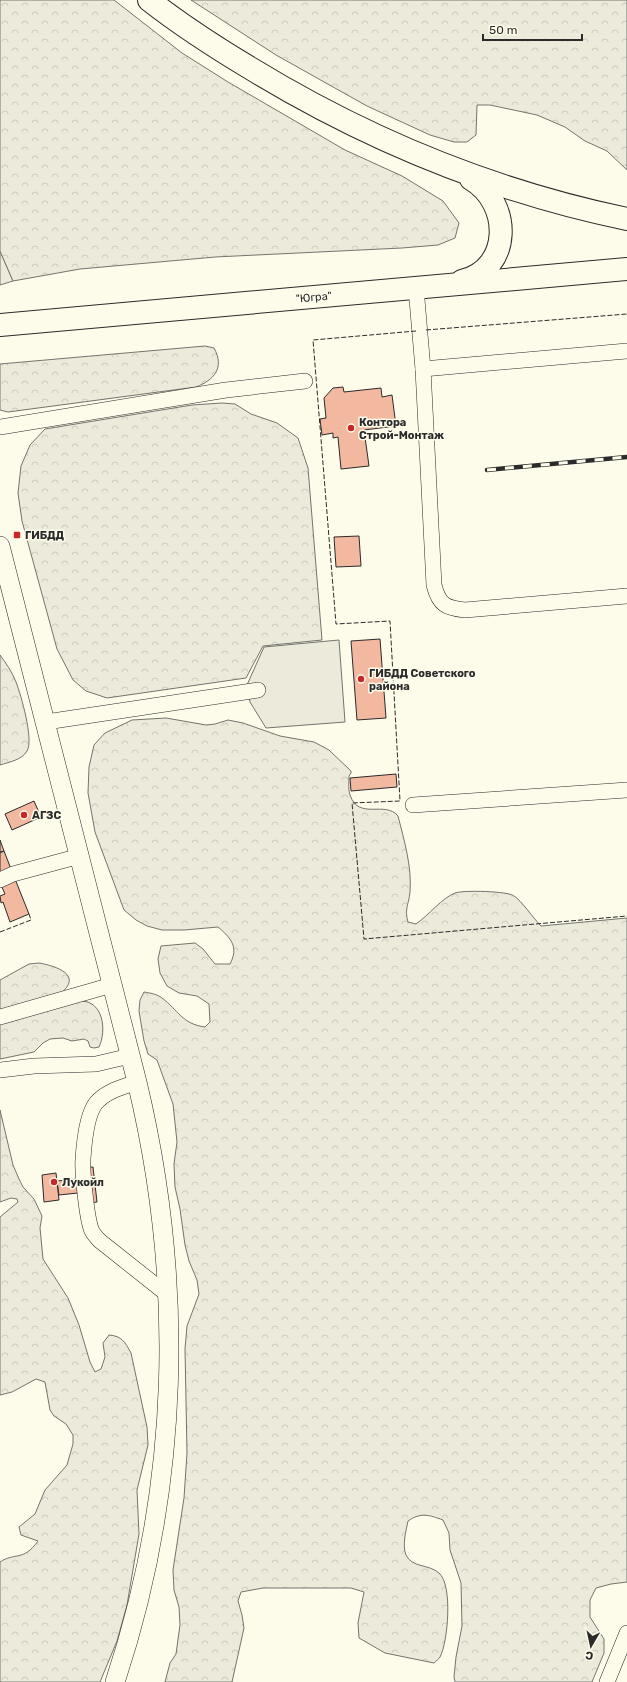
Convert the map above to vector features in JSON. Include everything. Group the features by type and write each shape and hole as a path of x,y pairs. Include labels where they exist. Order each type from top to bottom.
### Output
{"highway":[{"path":"149,0 212,44 276,84 366,131 459,172 507,189 587,211 627,219"},
{"path":"446,286 465,281 482,272 493,260 500,239 500,218 492,199 478,183 459,172"},
{"name":"\"Югра\"","path":"0,325 131,312 446,286 627,269"}],"main road":[{"path":"0,546 137,1082 147,1123 160,1199 168,1295 166,1431 158,1504 150,1552 136,1614 115,1682"}],"street":[{"path":"416,288 423,369 434,585 436,595 443,605 450,608 465,610 627,596"},
{"path":"423,369 627,351"},
{"path":"0,427 226,390 305,381"},
{"path":"46,722 258,690"},
{"path":"412,805 627,790"},
{"path":"0,880 13,874 80,856"},
{"path":"0,1018 112,985"},
{"path":"0,1070 34,1066 96,1064 130,1056"},
{"path":"137,1082 116,1089 104,1096 95,1104 85,1135 82,1160 88,1218 92,1231 100,1241 168,1295"},
{"path":"607,1682 627,1633"}],"green space":[{"path":"0,0 114,0 182,53 228,82 345,150 402,176 443,201 459,223 455,238 438,245 402,248 215,257 80,269 13,281 0,251"},
{"path":"191,0 627,0 627,170 607,151 585,141 565,127 537,115 490,105 477,105 476,135 467,142 454,142 430,135 367,106 276,55"},
{"path":"0,251 13,281 0,285"},
{"path":"205,346 214,348 217,355 218,367 213,377 196,387 8,412 0,410 0,364"},
{"path":"222,403 235,404 251,414 277,423 298,438 308,468 322,640 263,646 246,678 107,698 86,691 73,680 57,649 22,521 18,493 21,466 30,445 45,429 192,405"},
{"path":"0,655 11,671 18,688 26,717 29,745 27,751 22,757 0,765"},
{"path":"166,718 206,725 228,720 243,723 280,736 314,742 329,750 351,771 349,776 349,791 354,803 359,807 366,809 386,810 393,812 398,816 410,873 410,892 407,910 408,922 416,924 450,895 460,892 476,891 503,893 514,896 541,926 627,918 627,1582 596,1588 590,1600 590,1617 604,1639 604,1653 592,1682 455,1682 456,1657 462,1626 461,1583 450,1550 449,1533 443,1520 421,1515 408,1521 404,1547 406,1555 412,1562 435,1570 439,1573 443,1579 446,1589 448,1601 447,1627 443,1650 440,1657 434,1663 385,1653 359,1638 358,1623 364,1592 351,1588 263,1588 241,1592 238,1601 244,1628 232,1682 165,1682 170,1663 176,1654 180,1625 179,1607 174,1590 173,1570 184,1498 187,1453 185,1349 187,1326 199,1294 197,1280 189,1261 185,1245 175,1187 174,1164 177,1142 173,1104 157,1060 148,1054 144,1041 139,1011 140,1000 144,992 158,996 186,1020 205,1027 210,1022 209,1004 197,996 179,993 167,986 160,973 158,959 161,946 195,943 203,949 215,964 230,964 233,958 234,948 227,935 218,927 162,930 147,926 136,920 124,910 95,832 88,793 89,767 94,745 105,733 132,720"},
{"path":"39,963 53,966 65,972 69,982 67,987 60,994 0,1015 0,980 29,964"},
{"path":"81,1001 88,1002 94,1006 101,1018 103,1033 99,1047 90,1047 88,1041 84,1039 72,1041 63,1038 50,1039 43,1043 34,1052 0,1059 0,1023"},
{"path":"0,1110 13,1165 23,1187 34,1199 42,1216 40,1228 43,1259 68,1298 79,1325 90,1362 95,1372 101,1369 105,1357 103,1343 109,1335 120,1338 125,1343 131,1353 147,1427 148,1445 137,1490 139,1534 127,1605 117,1641 100,1682 0,1682 0,1562 10,1557 19,1556 28,1552 38,1541 21,1535 19,1527 35,1514 45,1490 67,1465 73,1444 73,1435 66,1424 54,1416 50,1410 45,1382 36,1379 12,1392 0,1395 0,1217 18,1202 17,1199 11,1198 0,1202"}],"shaded area":[{"path":"339,640 345,722 266,728 250,702 247,685 264,647"}],"building":[{"name":"Контора Строй-Монтаж","path":"343,387 344,392 381,388 382,397 392,395 396,426 364,430 369,466 341,469 338,437 333,438 333,433 322,435 320,419 326,418 324,398 333,388"},
{"path":"359,536 361,566 336,567 334,537"},
{"path":"380,639 386,718 357,720 351,641"},
{"path":"396,774 397,787 351,791 350,778"},
{"path":"34,801 41,817 12,830 5,814"},
{"path":"0,840 4,851 0,852"},
{"path":"4,851 11,869 0,874 0,853"},
{"path":"15,879 29,914 10,922 3,902 1,903 0,896 5,894 1,885"},
{"path":"93,1167 97,1202 79,1204 78,1193 59,1195 57,1181 77,1179 76,1168"},
{"path":"56,1173 59,1200 44,1202 42,1175"}],"railway":[{"path":"487,470 627,457"}],"fence":[{"path":"426,330 627,314"},
{"path":"416,331 313,340 336,624 390,621 400,801 352,803 364,939 627,916"},
{"path":"0,932 31,920 29,914"}],"place":[{"name":"Контора Строй-Монтаж","path":"351,428"},
{"name":"ГИБДД","path":"17,535"},
{"name":"ГИБДД Советского района","path":"361,679"},
{"name":"АГЗС","path":"24,815"},
{"name":"Лукойл","path":"54,1182"}]}
